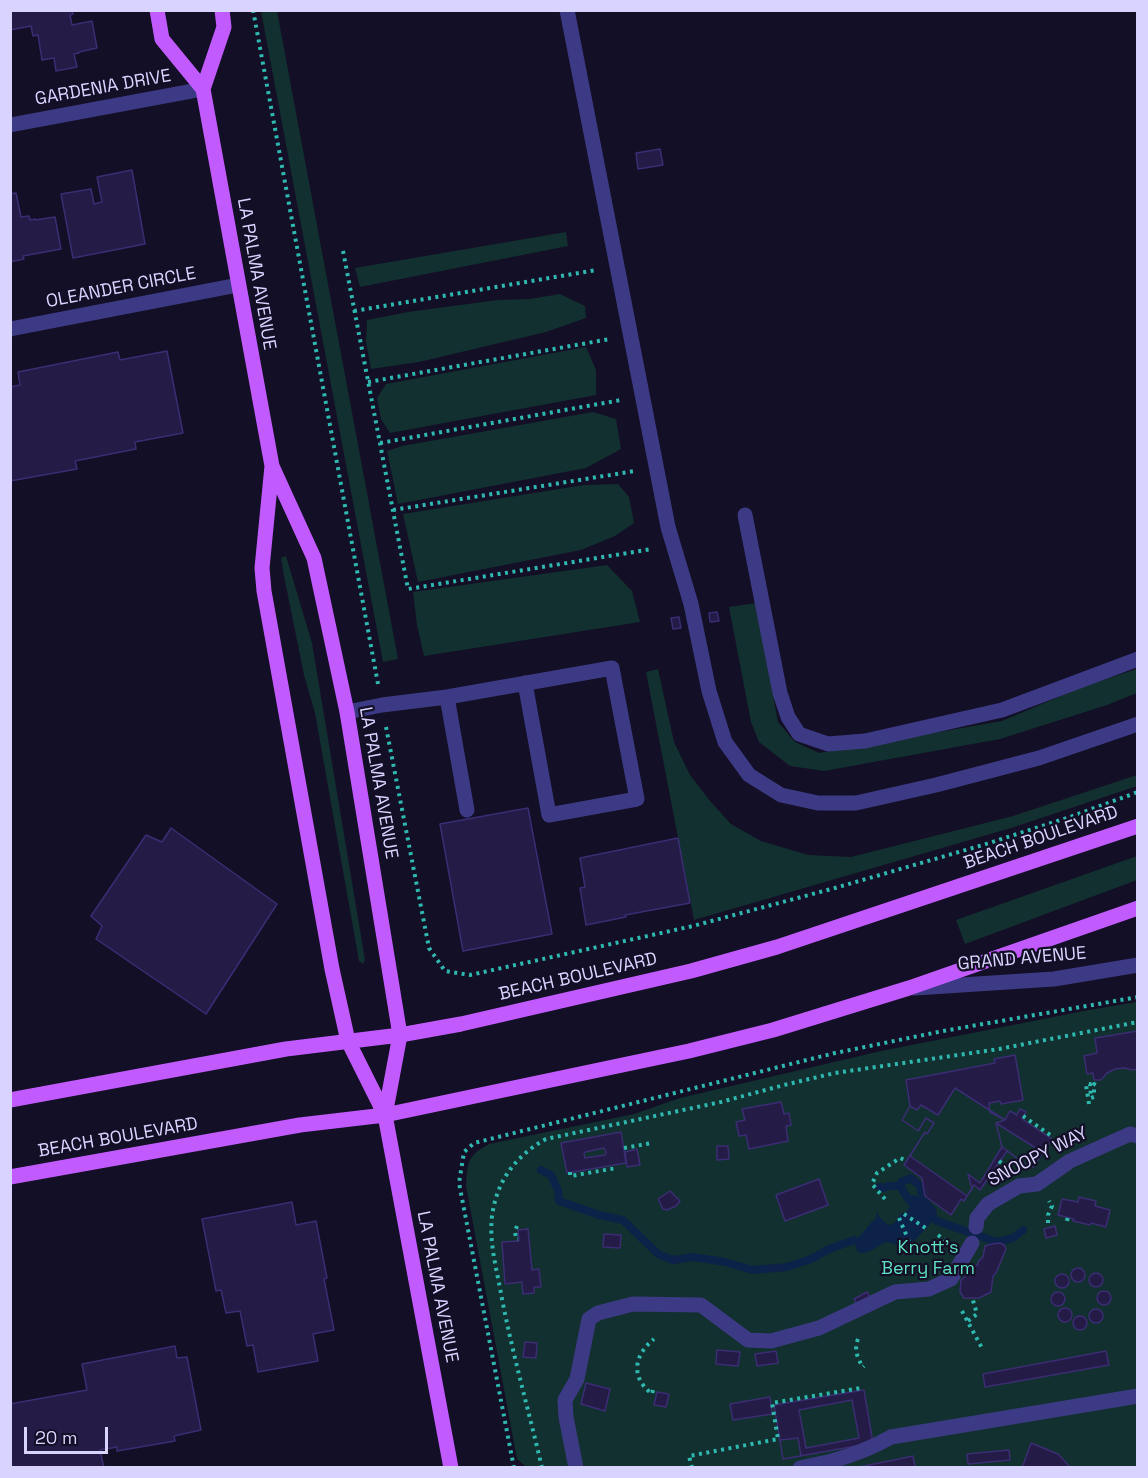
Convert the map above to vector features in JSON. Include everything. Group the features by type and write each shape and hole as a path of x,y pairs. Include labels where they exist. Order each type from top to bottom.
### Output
{"main road":[{"name":"LA PALMA AVENUE","path":"157,10 162,39 203,89"},
{"name":"LA PALMA AVENUE","path":"222,10 224,27 203,89 272,466 314,558 347,712 400,1035 385,1114"},
{"name":"LA PALMA AVENUE","path":"272,466 262,568 264,591 348,1041 385,1114 452,1467"},
{"name":"BEACH BOULEVARD","path":"10,1100 286,1049 400,1035 461,1024 668,976 777,947 1137,826"},
{"name":"BEACH BOULEVARD","path":"10,1177 300,1125 385,1114 689,1051 772,1030 909,988 1137,908"}],"street":[{"path":"567,10 668,527 691,604 709,691 725,742 749,774 781,795 818,803 856,803 1039,759 1137,724"},
{"name":"GARDENIA DRIVE","path":"10,124 203,89"},
{"name":"OLEANDER CIRCLE","path":"10,329 238,285"},
{"path":"745,514 780,693 788,717 799,734 828,744 865,741 1002,710 1137,658"},
{"path":"347,712 612,668 637,799 549,814 525,683"},
{"path":"447,697 467,810"},
{"name":"GRAND AVENUE","path":"909,988 1054,979 1137,965"},
{"name":"SNOOPY WAY","path":"976,1227 976,1218 988,1204 1019,1186 1037,1184 1070,1161 1130,1134 1137,1136"},
{"path":"576,1467 565,1400 577,1379 589,1320 598,1313 633,1304 701,1305 747,1340 771,1341 819,1328 895,1292 929,1288 951,1279 972,1244"},
{"path":"800,1467 858,1454 891,1437 1137,1396"}],"path":[{"path":"343,251 408,589 673,545"},
{"path":"354,311 617,266"},
{"path":"368,382 630,335"},
{"path":"380,443 642,396"},
{"path":"393,510 656,467"},
{"path":"514,1467 459,1183 464,1152 474,1143 835,1053 943,1031 1137,997"},
{"path":"542,1467 508,1332 491,1230 494,1204 503,1180 526,1151 546,1139 721,1102 835,1073 999,1049 1137,1022"},
{"path":"1089,1104 1086,1085 1090,1084 1091,1098 1094,1097 1094,1084 1098,1086"},
{"path":"1023,1116 1053,1137"},
{"path":"624,1148 652,1143"},
{"path":"885,1199 872,1184 877,1173 900,1158 907,1161"},
{"path":"999,1161 1004,1165"},
{"path":"570,1172 570,1176 617,1168"},
{"path":"1047,1223 1052,1206 1048,1201"},
{"path":"904,1214 927,1229"},
{"path":"899,1218 911,1246"},
{"path":"517,1226 515,1231 516,1239 518,1239"},
{"path":"938,1235 950,1243"},
{"path":"968,1321 977,1314 972,1297"},
{"path":"962,1311 983,1350"},
{"path":"653,1390 652,1394 644,1388 638,1375 637,1364 641,1353 654,1339"},
{"path":"858,1339 856,1344 858,1358 864,1366"},
{"path":"692,1467 689,1456 777,1440 772,1403 861,1388 862,1390"}],"green space":[{"path":"261,11 277,11 398,659 383,662"},
{"path":"566,232 568,246 360,287 355,268"},
{"path":"560,294 585,306 586,318 546,332 419,362 371,369 366,342 367,320 408,312"},
{"path":"586,347 596,370 596,395 390,433 381,419 377,398 386,384"},
{"path":"593,412 616,419 621,449 586,468 398,504 387,451 402,446"},
{"path":"618,484 629,497 634,523 615,536 581,550 418,582 403,514 584,485"},
{"path":"286,556 312,643 365,960 363,964 359,961 315,713 304,675 284,576 281,558"},
{"path":"607,565 632,591 640,622 424,656 413,592"},
{"path":"756,603 778,722 795,742 819,753 1002,721 1084,686 1137,669 1137,693 1107,705 1000,739 824,771 790,766 759,742 751,722 729,607"},
{"path":"658,669 674,742 690,775 710,801 731,824 761,841 808,855 851,857 1013,816 1137,775 1137,786 1011,828 694,920 646,672"},
{"path":"1137,856 1137,880 965,944 956,920"},
{"name":"Knott's Berry Farm","path":"1137,1002 1137,1467 526,1467 517,1459 466,1186 468,1165 476,1152 489,1144 634,1114 680,1098 881,1051"}],"water":[{"path":"922,1190 936,1209 938,1223 932,1222 912,1243 900,1245 886,1242 868,1252 857,1251 854,1240 876,1218 877,1212 888,1225 892,1224 910,1207 904,1197 915,1195 919,1197"}],"building":[{"path":"10,10 72,10 73,14 70,15 72,25 92,21 97,48 74,54 77,67 56,71 54,58 42,60 38,35 33,36 31,26 10,30"},
{"path":"660,149 663,165 638,169 636,153"},
{"path":"132,170 145,244 73,258 61,194 91,189 94,204 102,202 97,177"},
{"path":"16,193 21,217 29,216 30,220 35,220 55,217 61,249 23,256 24,259 10,262 10,194"},
{"path":"167,351 183,433 135,442 136,449 75,461 77,469 10,481 10,387 20,385 18,372 118,352 120,360"},
{"path":"717,612 719,621 710,622 709,613"},
{"path":"679,617 681,628 673,629 671,618"},
{"path":"528,808 552,934 463,951 440,824"},
{"path":"171,828 277,904 206,1014 96,939 102,926 91,916 146,835 162,842"},
{"path":"678,838 690,903 586,925 580,888 585,887 580,858"},
{"path":"1138,1031 1138,1069 1115,1069 1101,1080 1094,1080 1093,1073 1087,1074 1084,1056 1097,1053 1095,1038"},
{"path":"1015,1055 1023,1100 1001,1104 1000,1101 989,1103 990,1112 1005,1120 1010,1111 1017,1115 1020,1109 1026,1112 1022,1119 1052,1139 1033,1167 1007,1151 980,1190 974,1185 951,1215 925,1196 922,1178 904,1165 925,1132 927,1134 934,1123 926,1118 918,1131 902,1120 910,1106 906,1080 995,1063 994,1059"},
{"path":"955,1088 1005,1120 996,1123 1002,1147 980,1183 968,1174 972,1189 967,1196 910,1156 925,1132 927,1134 934,1123 926,1118 918,1131 902,1120 910,1106 917,1110 921,1105 938,1115"},
{"path":"781,1102 784,1114 789,1113 791,1125 786,1126 788,1141 749,1149 746,1135 739,1136 736,1122 745,1120 742,1109"},
{"path":"996,1123 1039,1150 1028,1166 1002,1147"},
{"path":"621,1132 626,1163 567,1173 561,1143"},
{"path":"717,1146 728,1146 729,1159 717,1160"},
{"path":"604,1148 605,1155 585,1158 585,1152"},
{"path":"637,1149 640,1165 627,1167 625,1152"},
{"path":"819,1179 828,1205 785,1221 776,1195"},
{"path":"670,1191 680,1201 676,1206 667,1210 663,1209 658,1199"},
{"path":"1079,1197 1096,1201 1095,1206 1110,1210 1106,1227 1073,1221 1074,1219 1058,1215 1062,1199 1078,1202"},
{"path":"292,1202 296,1225 316,1221 334,1330 313,1334 318,1361 258,1372 253,1345 247,1346 240,1311 226,1313 221,1290 216,1291 202,1219"},
{"path":"1055,1226 1057,1235 1046,1238 1044,1229"},
{"path":"528,1229 532,1270 539,1269 541,1287 534,1287 534,1293 523,1294 522,1282 505,1284 502,1242 519,1241 518,1230"},
{"path":"604,1234 621,1235 620,1248 603,1247"},
{"path":"1000,1243 1006,1249 993,1276 991,1292 979,1298 964,1298 960,1292 961,1280 971,1267 978,1265 983,1257 985,1246"},
{"path":"1075,1268 1081,1268 1085,1275 1081,1282 1075,1282 1071,1278 1071,1272"},
{"path":"1093,1273 1099,1273 1103,1280 1099,1287 1093,1287 1089,1283 1089,1277"},
{"path":"1059,1274 1065,1274 1069,1281 1065,1288 1059,1288 1055,1284 1055,1278"},
{"path":"1101,1291 1107,1291 1111,1298 1107,1305 1101,1305 1097,1301 1097,1295"},
{"path":"867,1292 870,1297 857,1305 854,1299"},
{"path":"1055,1292 1061,1292 1065,1299 1061,1306 1055,1306 1051,1302 1051,1296"},
{"path":"1062,1308 1068,1308 1072,1315 1068,1322 1062,1322 1058,1318 1058,1312"},
{"path":"1093,1309 1099,1309 1103,1316 1099,1323 1093,1323 1089,1319 1089,1313"},
{"path":"1077,1316 1083,1316 1087,1323 1083,1330 1077,1330 1073,1326 1073,1320"},
{"path":"525,1342 537,1343 536,1358 523,1357"},
{"path":"175,1346 177,1358 187,1357 201,1430 174,1436 175,1441 117,1451 117,1447 100,1450 104,1468 10,1468 10,1404 87,1390 82,1364"},
{"path":"717,1350 740,1352 738,1366 716,1364"},
{"path":"776,1351 778,1363 757,1366 755,1354"},
{"path":"1106,1351 1109,1365 985,1387 983,1374"},
{"path":"586,1383 610,1389 605,1411 581,1404"},
{"path":"864,1390 873,1443 783,1459 774,1405"},
{"path":"657,1392 669,1394 666,1407 654,1405"},
{"path":"770,1397 772,1414 733,1420 730,1404"},
{"path":"852,1400 859,1438 806,1448 799,1410"},
{"path":"798,1438 801,1456 783,1459 780,1440"},
{"path":"1031,1443 1058,1454 1071,1468 1022,1468"},
{"path":"1009,1450 1010,1460 968,1464 967,1454"},
{"path":"913,1456 915,1468 854,1468 894,1460"}],"waterway":[{"path":"541,1170 551,1175 558,1190 559,1201 599,1215 623,1220 658,1254 673,1260 693,1257 725,1262 752,1270 787,1267 854,1240"},
{"path":"900,1186 901,1182 911,1178 920,1186 921,1192"},
{"path":"880,1187 900,1186 907,1197"},
{"path":"937,1221 997,1242 1013,1238 1023,1230"}]}
